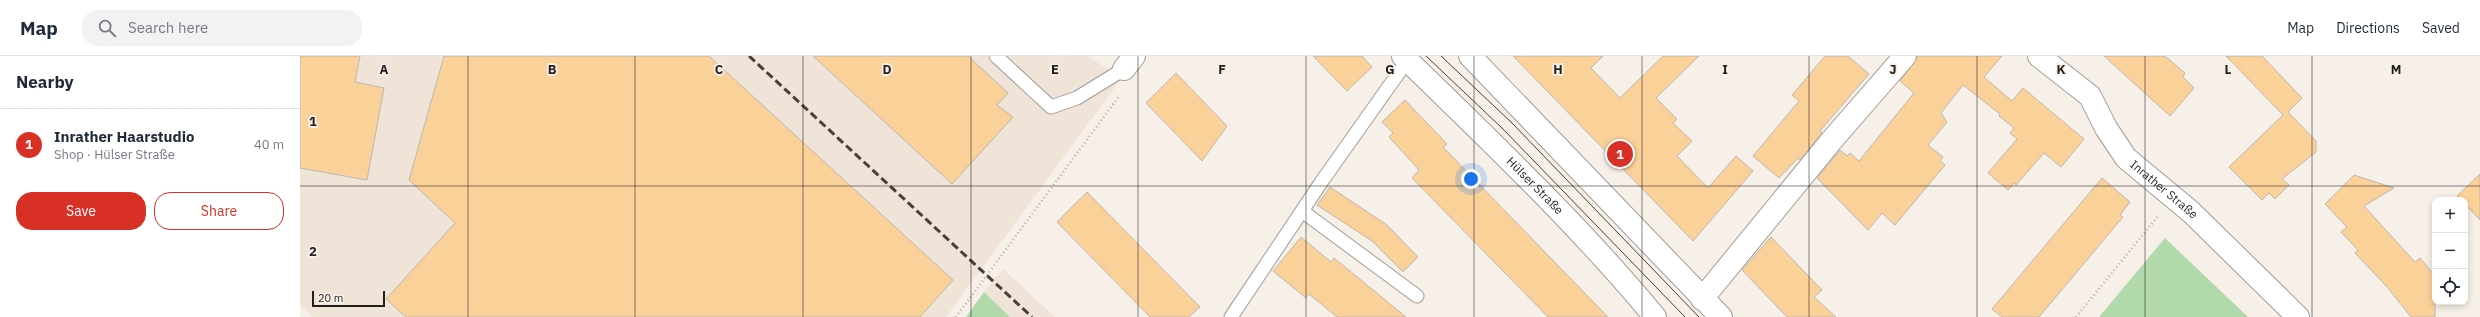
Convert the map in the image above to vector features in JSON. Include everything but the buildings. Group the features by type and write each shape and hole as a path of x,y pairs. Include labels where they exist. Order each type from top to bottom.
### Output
{"street":[{"path":"1470,56 1702,299 1721,317"},
{"path":"1702,299 1832,140 1905,56"},
{"name":"Inrather Straße","path":"2039,56 2090,96 2106,128 2126,158 2174,198 2298,317"},
{"name":"Hülser Straße","path":"1405,58 1560,211 1624,280 1655,317"}],"lane":[{"path":"996,56 1051,107 1077,98 1129,63"},
{"name":"Hülser Straße","path":"1231,317 1405,58"},
{"path":"1302,211 1417,296"}],"path":[{"path":"956,317 1122,91 1129,63"},
{"path":"2076,317 2174,198"}],"shaded area":[{"path":"300,56 1088,56 1121,79 946,317 313,317 300,305"},
{"path":"1003,269 1055,317 1010,317 984,292"}],"green space":[{"path":"2165,238 2248,317 2099,317"},
{"path":"984,292 1010,317 966,317"}],"tram line":[{"path":"1426,56 1503,129 1685,317"},
{"path":"1441,56 1512,123 1699,317"}],"railway":[{"path":"749,56 1032,317"}],"place":[{"name":"Inrather Haarstudio","path":"1620,154"}]}
